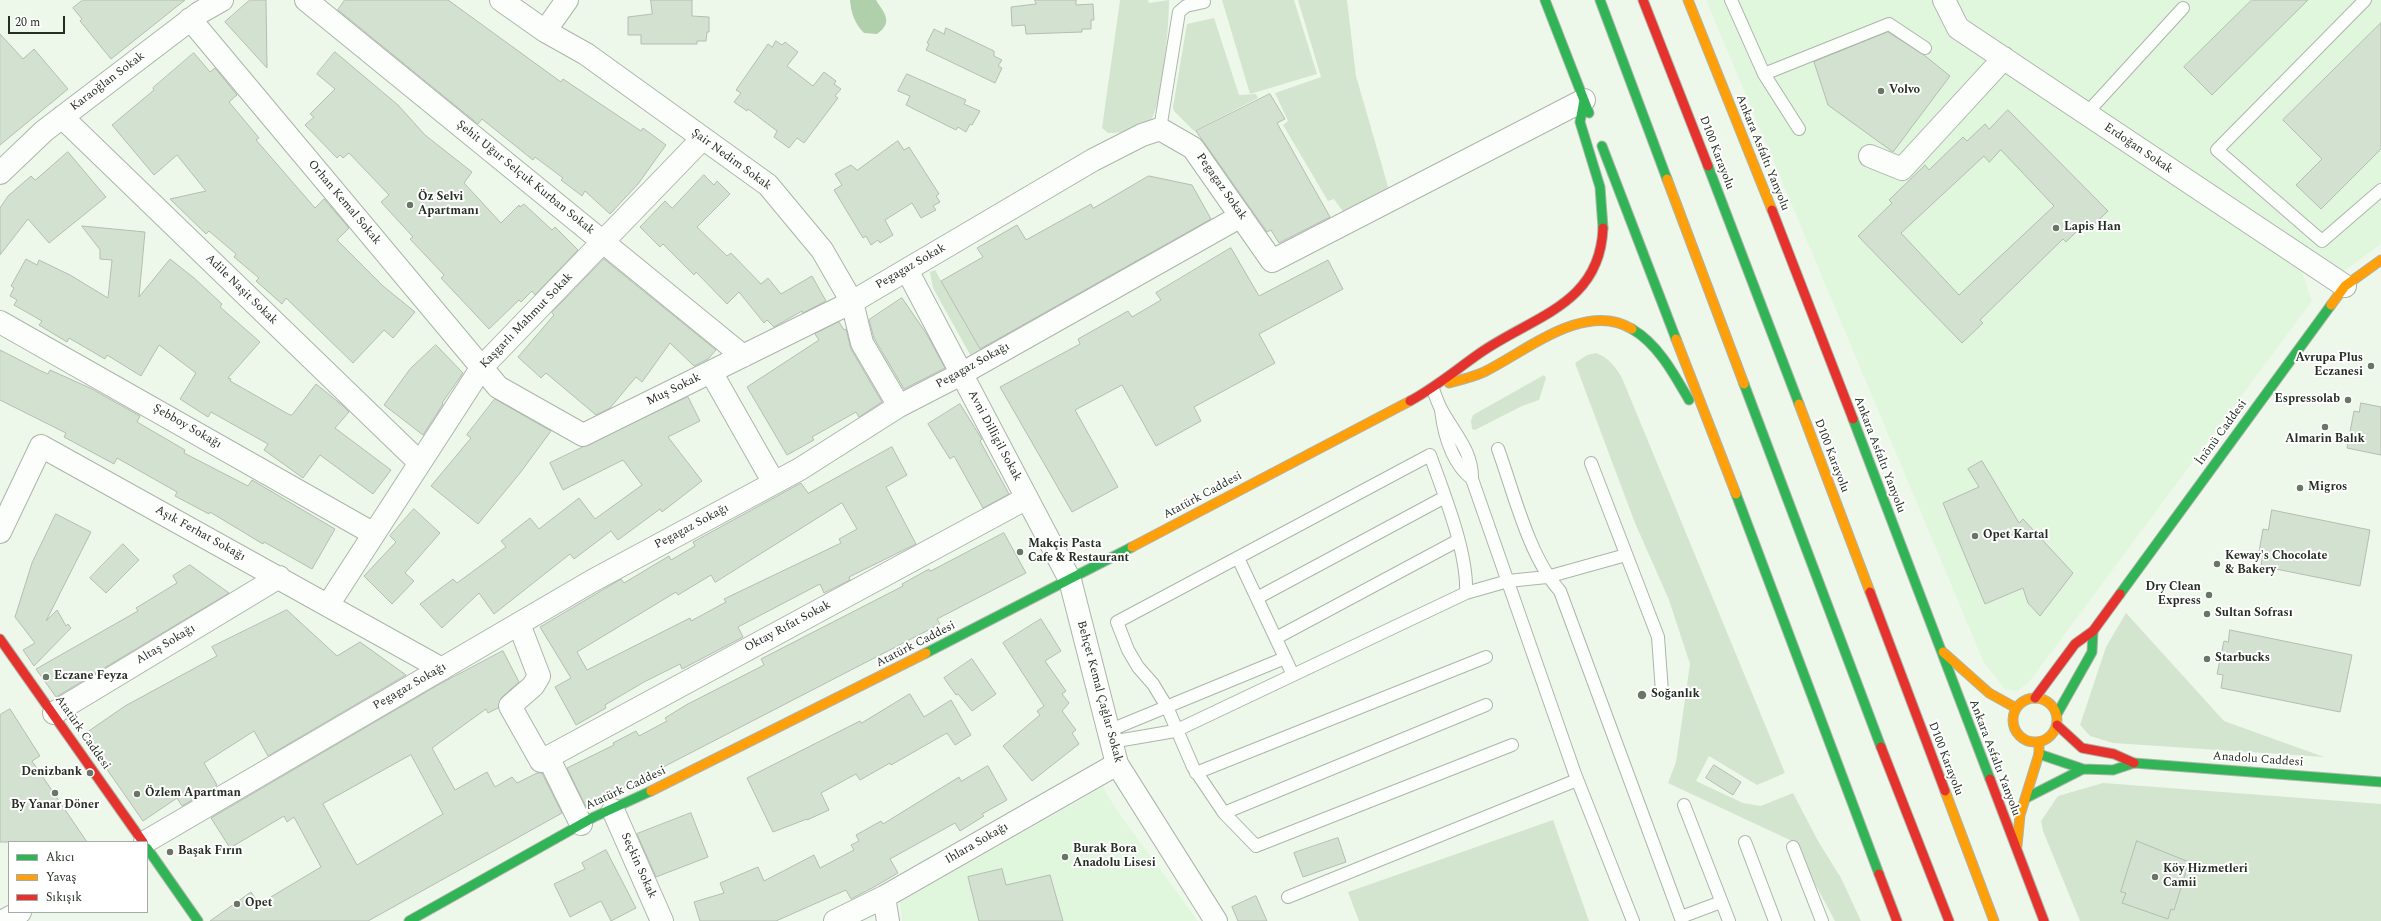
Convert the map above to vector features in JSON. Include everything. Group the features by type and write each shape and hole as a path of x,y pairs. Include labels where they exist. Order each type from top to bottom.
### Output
{"main road":[{"path":"1545,0 1592,122"},
{"path":"1600,0 1841,643 1949,921"},
{"name":"D100 Karayolu","path":"1643,0 1718,190 1994,921"},
{"name":"Ankara Asfaltı Yanyolu","path":"1688,0 1801,281 2016,851 2044,921"},
{"path":"1433,389 1481,352 1566,303 1586,283 1593,270 1602,243 1603,215 1600,188 1580,122 1584,100"},
{"path":"1598,136 1794,645 1897,921"},
{"name":"İnönü Caddesi","path":"2035,698 2075,644 2093,631 2345,286 2381,260"},
{"path":"1433,389 1483,372 1531,345 1584,322 1610,320 1625,324 1640,333 1653,346 1714,438"},
{"name":"Atatürk Caddesi","path":"409,921 581,824 613,810 1070,580 1433,389"},
{"path":"2056,714 2092,652 2093,631"},
{"name":"Atatürk Caddesi","path":"2,646 54,713 143,841"},
{"path":"1941,651 1989,693 2016,708"},
{"path":"2035,698 2048,702 2056,714 2057,724 2052,735 2039,743 2032,743 2018,736 2013,722 2016,708 2021,703 2035,698"},
{"name":"Anadolu Caddesi","path":"2057,724 2082,748 2114,754 2134,763 2381,782"},
{"path":"2016,851 2018,826 2039,754 2039,743"},
{"path":"2039,754 2084,769"},
{"name":"Anadolu Caddesi","path":"2026,798 2084,769 2112,770 2134,763"},
{"path":"148,849 198,921"},
{"path":"2029,882 2054,921"},
{"path":"1889,899 1890,921"}],"street":[{"name":"Karaoğlan Sokak","path":"0,173 44,131 190,19 222,0"},
{"name":"Şehit Uğur Selçuk Kurban Sokak","path":"306,0 743,356"},
{"name":"Şair Nedim Sokak","path":"501,0 545,30 586,54 702,139 768,185 822,250 852,302 862,343 899,406"},
{"path":"545,30 567,0"},
{"name":"Erdoğan Sokak","path":"1944,0 1958,28 2345,286"},
{"name":"Orhan Kemal Sokak","path":"190,19 498,387"},
{"path":"1870,156 1902,169 2004,58"},
{"name":"Pegagaz Sokak","path":"852,302 1093,160 1142,134 1160,129 1193,148 1272,261 1584,100"},
{"name":"Adile Naşit Sokak","path":"62,117 420,463"},
{"name":"Kaşgarlı Mahmut Sokak","path":"328,605 482,367 702,139"},
{"name":"Pegagaz Sokağı","path":"146,841 592,581 800,469 899,406 962,374 1241,216"},
{"name":"Avni Dilligil Sokak","path":"907,270 1070,580"},
{"name":"Muş Sokak","path":"498,387 583,435 852,302"},
{"name":"Şebboy Sokağı","path":"0,322 374,534"},
{"path":"711,372 774,483"},
{"name":"Aşık Ferhat Sokağı","path":"0,532 41,446 442,669"},
{"name":"Oktay Rıfat Sokak","path":"548,757 1027,498"},
{"name":"Altaş Sokağı","path":"54,713 279,577"},
{"name":"Behçet Kemal Çağlar Sokak","path":"1070,580 1117,764 1216,921"},
{"path":"519,624 539,676 533,686 510,706 541,760 548,757 581,824"},
{"name":"Ihlara Sokağı","path":"835,921 884,897 1117,764"},
{"name":"Seçkin Sokak","path":"613,810 662,921"},
{"path":"884,897 888,921"},
{"path":"3,921 18,913"}],"lane":[{"path":"1731,0 1764,74 1799,129"},
{"path":"2365,0 2217,150 2322,241 2381,190"},
{"path":"1160,129 1179,12 1186,6 1204,2"},
{"path":"2086,114 2183,8"},
{"path":"1764,74 1889,24 1925,48"},
{"path":"1433,389 1441,409 1444,434 1462,471 1472,479 1577,780 1633,921"},
{"path":"1498,449 1534,550 1547,577 1560,591 1681,919 1721,902"},
{"path":"1466,593 1467,575 1445,497 1430,455 1117,622 1128,650 1138,667 1153,684 1167,707 1175,731 1196,773 1224,813 1256,846 1512,745"},
{"path":"1591,463 1658,637 1662,692"},
{"path":"1257,598 1445,497"},
{"path":"1276,638 1457,541"},
{"path":"1110,736 1175,731 1466,593 1508,581 1547,577 1626,555"},
{"path":"1238,558 1293,675"},
{"path":"1196,773 1486,657"},
{"path":"1110,736 1167,707 1285,658"},
{"path":"1224,813 1486,705"},
{"path":"1288,897 1577,780"},
{"path":"1684,805 1729,921"},
{"path":"1745,842 1775,921"},
{"path":"1792,847 1822,921"}],"shaded area":[{"path":"850,0 876,0 886,17 885,25 882,30 877,34 864,33 854,18"},
{"path":"1120,0 1148,0 1149,3 1169,0 1168,27 1162,82 1155,113 1150,122 1142,128 1124,132 1108,133 1102,128"},
{"path":"1222,0 1294,0 1317,74 1250,94"},
{"path":"1298,0 1347,0 1356,76 1389,190 1344,213 1334,199 1328,201 1283,125 1288,121 1275,93 1321,77"},
{"path":"1706,0 1932,0 1949,34 2301,269 2312,301 2030,681 2018,691 2005,689 1984,663"},
{"path":"1950,0 2381,0 2381,244 2335,278 1962,24"},
{"path":"1214,18 1239,95 1256,94 1258,98 1194,131 1174,111 1173,107 1187,24"},
{"path":"935,270 984,357 973,360 933,288 930,272"},
{"path":"1596,353 1605,357 1622,378 1785,773 1757,785 1709,756 1696,781 1743,803 1761,806 1793,793 1818,841 1841,878 1861,921 1835,921 1792,841 1668,783 1676,762 1690,664 1669,600 1635,523 1575,363 1587,355"},
{"path":"1544,375 1546,378 1539,400 1522,406 1475,430 1472,429 1471,421 1473,415"},
{"path":"2126,613 2224,721 2324,757 2113,743 2090,736 2080,725 2106,647"},
{"path":"2103,783 2381,804 2381,921 2080,921 2043,831 2041,821 2058,796"},
{"name":"Burak Bora Anadolu Lisesi","path":"1103,787 1118,812 1198,921 902,921 900,902"},
{"path":"1553,820 1589,921 1359,921 1348,892"}],"building":[{"path":"83,0 185,0 111,59 80,21 82,19 73,8"},
{"path":"250,0 266,0 267,68 225,22"},
{"path":"345,0 448,0 561,82 563,79 641,131 643,128 666,145 638,184 610,214 585,191 582,196 561,180 563,178 535,157 533,160 482,119 478,124 338,10"},
{"path":"651,0 692,0 692,16 709,17 709,32 707,32 706,41 697,41 697,44 641,44 641,35 628,35 628,17 652,14"},
{"path":"1035,0 1076,0 1076,5 1093,4 1094,20 1091,20 1091,29 1082,29 1082,32 1026,34 1025,25 1012,26 1011,7 1036,4"},
{"path":"2252,0 2308,0 2212,95 2184,67"},
{"path":"2381,23 2381,149 2321,209 2296,185 2322,159 2283,120"},
{"path":"946,28 994,51 994,56 1002,60 998,66 1002,68 995,83 926,50 929,44 927,43 934,29 944,34"},
{"name":"Volvo","path":"1888,32 1924,55 1950,76 1893,152 1828,105 1814,62"},
{"path":"0,34 23,59 34,49 68,89 0,145"},
{"path":"776,41 782,45 785,42 798,52 787,66 813,86 824,72 836,81 834,84 841,89 835,96 838,98 804,143 797,138 789,148 774,137 777,131 748,109 747,111 734,102 741,93 736,90 768,44 772,47"},
{"path":"335,52 398,105 425,135 472,172 464,183 501,223 519,205 520,207 524,204 552,230 555,227 578,250 535,295 532,291 521,302 519,300 489,329 441,278 444,275 410,239 413,237 381,202 389,195 349,153 343,158 340,155 337,158 305,125 314,117 310,114 335,89 317,74"},
{"path":"194,53 210,72 215,68 237,95 229,102 259,138 256,140 315,208 324,199 349,228 337,240 383,286 415,312 393,338 384,330 353,363 286,298 282,304 256,281 259,278 234,257 236,254 209,231 206,234 170,199 206,191 177,155 154,175 112,125 154,90 153,88"},
{"path":"907,74 966,100 964,104 980,111 966,132 958,127 956,130 906,105 910,96 898,91"},
{"path":"1270,94 1285,119 1277,123 1330,217 1279,243 1271,230 1267,232 1196,131"},
{"name":"Lapis Han","path":"2008,110 2108,211 2088,230 2083,225 2066,242 2063,239 1980,320 1983,323 1962,343 1858,236 1892,203 1889,200 1925,165 1929,170 1963,137 1967,141 1985,124 1989,129","holes":["2001,150 2054,206 1959,295 1901,233 1984,156 1989,162"]},
{"path":"898,141 904,150 909,147 939,194 936,196 940,202 933,206 936,210 921,218 912,203 885,220 893,235 880,243 878,240 871,245 866,236 863,238 834,190 842,185 835,174 851,165 857,170"},
{"path":"68,152 106,197 49,243 28,219 0,255 0,208 8,196 31,176 35,180"},
{"path":"704,175 714,185 717,181 730,194 697,227 727,256 731,253 761,284 768,278 781,294 812,276 826,301 803,313 802,311 774,327 767,320 764,323 739,292 727,304 696,272 694,275 663,244 660,247 640,227 665,201 672,208"},
{"path":"1149,176 1192,185 1211,219 980,349 941,281 983,257 977,248 1017,225 1026,240 1091,204 1093,208"},
{"path":"82,226 145,232 139,297 170,259 194,278 222,304 220,307 260,342 228,378 231,379 230,381 290,415 292,415 316,384 342,405 349,412 335,428 391,470 373,494 320,455 303,478 264,450 268,444 211,412 208,417 180,399 196,373 159,345 141,376 107,355 105,359 69,338 67,342 39,325 42,321 14,305 17,300 10,296 14,288 11,286 26,259 37,265 39,260 70,275 108,298 112,260 100,259 100,250"},
{"path":"1231,248 1259,296 1328,260 1343,289 1259,334 1275,363 1194,407 1201,421 1156,446 1122,385 1075,410 1118,487 1072,512 1000,387 1080,344 1078,339 1128,311 1132,317 1161,300 1156,293"},
{"path":"604,259 716,350 708,359 694,366 670,343 642,382 636,377 610,408 596,415 546,373 541,378 518,357 554,315 552,313"},
{"path":"902,298 926,333 945,368 904,389 874,338 869,320"},
{"path":"839,322 844,330 846,329 851,349 882,402 859,417 856,412 812,437 814,440 787,455 747,387 819,340 815,334"},
{"path":"436,345 463,373 442,403 443,404 423,435 384,405 410,369"},
{"path":"0,350 48,374 50,370 90,388 140,416 137,422 185,450 184,453 248,486 252,480 335,529 312,569 264,542 263,544 210,512 209,514 175,496 177,492 117,458 114,464 64,437 66,433 0,400"},
{"path":"688,397 700,421 668,437 702,481 662,512 660,509 618,540 611,531 574,559 570,554 494,614 479,593 442,628 420,604 453,579 457,583 506,547 501,541 530,518 539,529 579,498 595,519 642,485 623,460 563,490 550,463"},
{"path":"495,399 551,431 520,473 478,524 431,486 471,438 467,435"},
{"path":"2361,403 2381,407 2381,455 2347,448 2354,411 2359,412"},
{"path":"960,404 982,439 980,441 1009,494 983,508 954,456 950,459 928,424"},
{"path":"892,447 907,475 886,487 916,544 849,577 850,580 824,593 820,584 738,627 743,637 682,669 680,664 644,682 605,705 606,708 576,725 555,687 571,678 540,627 621,579 624,583 669,556 671,560 695,546 693,542 801,483 808,493","holes":["842,503 857,529 839,539 841,543 724,599 726,602 691,621 690,618 587,670 577,652 676,592 678,595 711,575 715,582"]},
{"path":"1982,461 2019,523 2023,519 2073,573 2040,616 2028,603 2023,588 1985,604 1943,503 1979,487 1968,469"},
{"path":"414,509 440,533 405,573 414,581 392,604 364,576 396,542 390,536"},
{"path":"2272,510 2370,530 2360,586 2261,566 2263,553 2259,552 2263,529 2268,530"},
{"path":"56,514 91,532 46,621 57,610 66,626 68,624 71,628 34,666 23,650 35,643 15,617 32,563"},
{"path":"1004,533 1026,573 937,619 940,624 586,807 567,768 614,745 613,743 636,731 639,736 667,721 665,718 686,705 764,665 761,659 903,586 902,584 929,569 930,571"},
{"path":"123,544 139,560 106,593 90,578"},
{"path":"190,565 229,593 56,697 36,669 138,611 136,608 177,583 173,576"},
{"path":"287,610 337,656 360,642 406,675 268,756 254,731 204,763 217,785 182,806 177,798 143,821 83,735 125,706 217,656 212,647"},
{"path":"1041,619 1061,651 1045,661 1066,691 1062,694 1069,703 1062,711 1076,730 1072,733 1079,744 1032,781 1003,746 1040,715 1037,711 1044,706 1003,643"},
{"path":"2230,630 2352,655 2340,712 2221,688 2223,675 2217,674 2224,641 2228,642"},
{"path":"503,651 519,682 502,697 498,708 488,713 486,709 432,748 455,790 487,772 495,787 512,777 517,783 537,773 542,773 562,813 368,921 210,921 251,892 259,904 321,867 294,817 287,822 284,816 230,848 211,818 438,685","holes":["411,755 443,814 357,865 323,804"]},
{"path":"972,659 996,694 972,711 958,694 956,695 944,678"},
{"path":"910,694 924,717 951,700 971,735 955,745 947,733 891,765 890,763 860,780 856,774 821,793 829,810 807,820 773,832 747,778 860,721 861,723"},
{"path":"10,709 40,756 32,761 86,841 0,842 0,715"},
{"path":"1714,765 1741,782 1733,795 1706,778"},
{"path":"988,766 1007,800 982,814 984,816 960,831 955,823 890,859 898,873 874,887 851,899 846,890 776,921 700,921 694,902 724,893 720,883 758,867 764,881 814,855 820,868 854,850 851,845 859,841 856,835 881,821 883,824 959,777 961,781"},
{"path":"691,813 708,857 656,877 637,834"},
{"path":"1338,838 1346,862 1303,877 1294,853"},
{"name":"Köy Hizmetleri Camii","path":"2137,841 2189,862 2174,910 2171,909 2168,919 2122,903 2126,893 2121,892"},
{"path":"606,850 636,908 611,921 601,901 570,917 554,884 585,869 582,863"},
{"path":"1002,869 1006,885 1050,875 1063,921 979,921 968,877"},
{"path":"1256,896 1267,921 1238,921 1232,907"}],"traffic: fast":[{"path":"1545,0 1589,113"},
{"path":"1600,0 1667,179"},
{"path":"1584,100 1580,122 1600,187 1603,228"},
{"path":"1602,146 1676,339"},
{"path":"1708,166 1799,404"},
{"path":"2120,594 2331,305"},
{"path":"1632,329 1641,335 1658,351 1689,400"},
{"path":"1744,384 1881,747"},
{"path":"1853,419 1990,779"},
{"path":"1736,494 1879,874"},
{"path":"926,653 1132,547"},
{"path":"2057,714 2092,652 2093,631"},
{"path":"2039,754 2083,769"},
{"path":"2026,798 2083,769 2113,770 2134,763 2381,782"},
{"path":"409,921 594,817 651,791"},
{"path":"148,849 198,921"}],"traffic: slow":[{"path":"1688,0 1772,210"},
{"path":"1667,179 1744,384"},
{"path":"2331,305 2345,286 2381,260"},
{"path":"1449,383 1484,372 1536,342 1575,325 1595,321 1614,322 1632,329"},
{"path":"1676,339 1736,494"},
{"path":"1132,547 1410,401"},
{"path":"1799,404 1870,592"},
{"path":"1943,652 1989,693 2016,708"},
{"path":"651,791 926,653"},
{"path":"2039,698 2044,699 2051,704 2056,711 2057,720 2056,729 2051,736 2044,741 2031,742 2026,741 2019,736 2014,729 2013,716 2014,711 2019,704 2026,699 2039,698"},
{"path":"2017,846 2020,815 2039,754 2039,743"},
{"path":"1945,791 1994,921"}],"traffic: jam":[{"path":"1643,0 1708,166"},
{"path":"1772,210 1853,419"},
{"path":"1410,401 1438,384 1500,340 1560,306 1577,292 1590,275 1599,254 1603,228"},
{"path":"1870,592 1945,791"},
{"path":"2035,698 2075,644 2093,631 2120,594"},
{"path":"0,639 142,841"},
{"path":"2057,725 2082,748 2114,754 2134,763"},
{"path":"1881,747 1949,921"},
{"path":"1990,779 2044,921"},
{"path":"1879,874 1897,921"}],"place":[{"name":"Volvo","path":"1881,91"},
{"name":"Öz Selvi Apartmanı","path":"410,205"},
{"name":"Lapis Han","path":"2056,228"},
{"name":"Avrupa Plus Eczanesi","path":"2371,366"},
{"name":"Espressolab","path":"2348,400"},
{"name":"Almarin Balık","path":"2325,427"},
{"name":"Migros","path":"2300,488"},
{"name":"Opet Kartal","path":"1975,536"},
{"name":"Makçis Pasta Cafe & Restaurant","path":"1020,552"},
{"name":"Keway's Chocolate & Bakery","path":"2217,564"},
{"name":"Dry Clean Express","path":"2209,595"},
{"name":"Sultan Sofrası","path":"2207,614"},
{"name":"Starbucks","path":"2207,659"},
{"name":"Eczane Feyza","path":"46,677"},
{"name":"Soğanlık","path":"1642,695"},
{"name":"Denizbank","path":"90,773"},
{"name":"By Yanar Döner","path":"55,793"},
{"name":"Özlem Apartman","path":"137,794"},
{"name":"Başak Fırın","path":"170,852"},
{"name":"Burak Bora Anadolu Lisesi","path":"1065,857"},
{"name":"Köy Hizmetleri Camii","path":"2155,877"},
{"name":"Opet","path":"237,904"}]}
